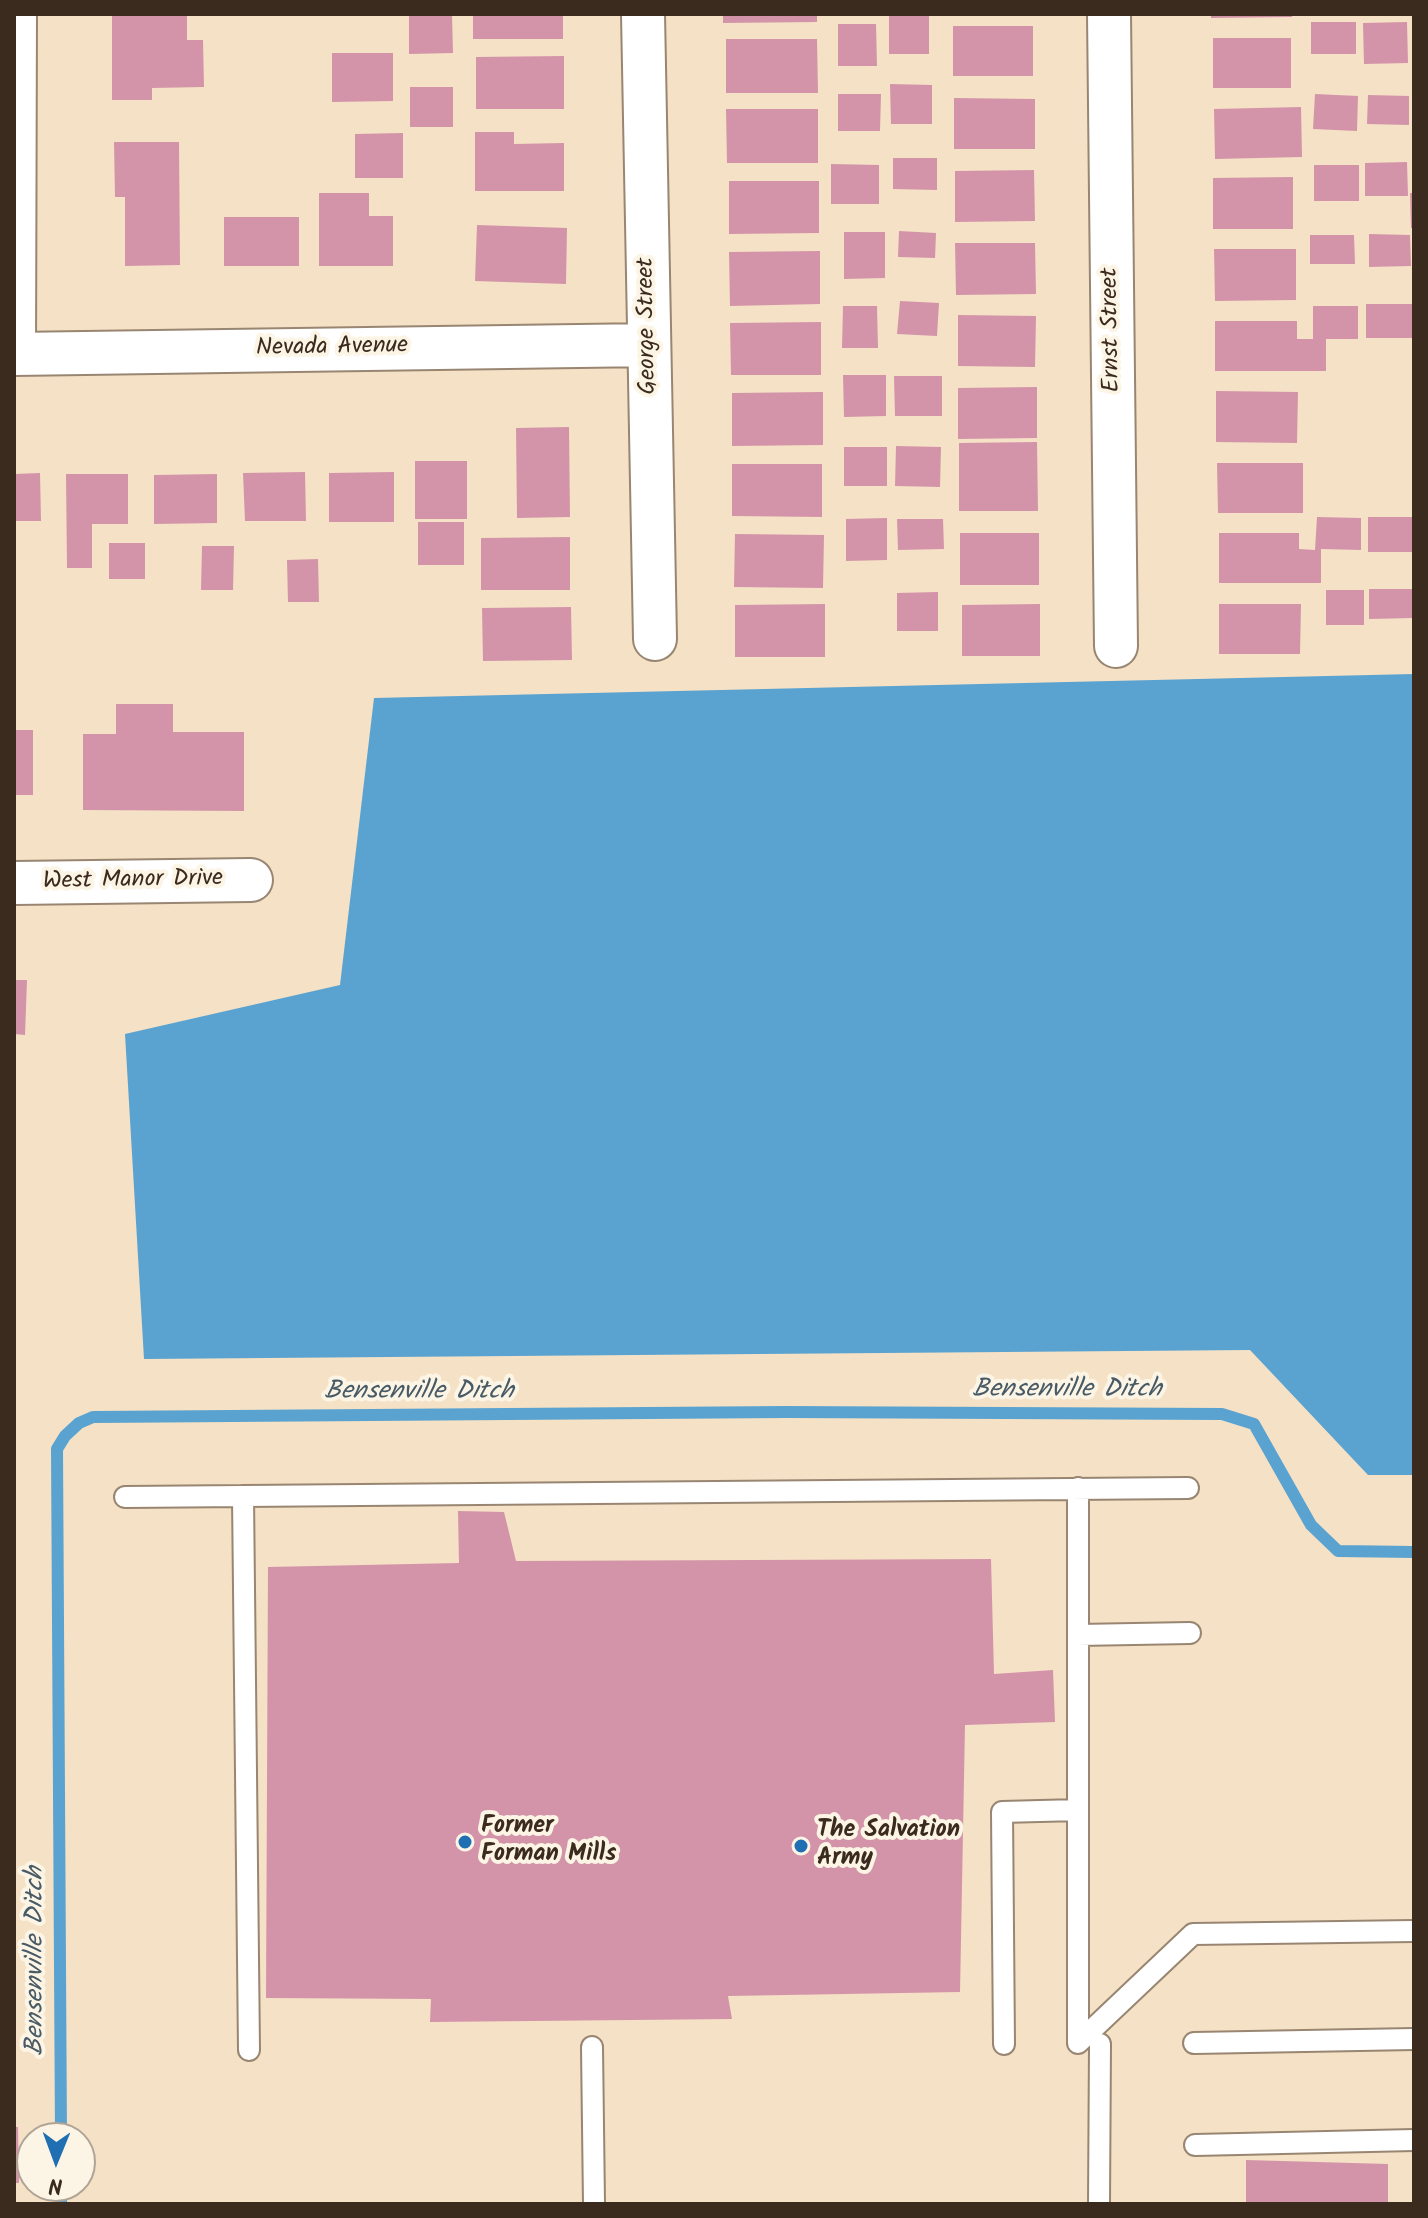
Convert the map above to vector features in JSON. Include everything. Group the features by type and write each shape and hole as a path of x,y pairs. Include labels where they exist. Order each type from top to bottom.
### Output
{"street":[{"path":"14,354 15,14"},
{"name":"George Street","path":"643,14 655,639"},
{"name":"Ernst Street","path":"1109,14 1116,646"},
{"name":"Nevada Avenue","path":"14,354 649,345"},
{"name":"West Manor Drive","path":"14,883 251,880"}],"lane":[{"path":"1078,1488 1078,2043 1193,1934 1414,1931"},
{"path":"125,1497 1188,1488"},
{"path":"243,1496 249,2050"},
{"path":"1078,1635 1190,1633"},
{"path":"1004,2044 1002,1812 1078,1810"},
{"path":"1194,2043 1414,2039"},
{"path":"1099,2204 1100,2044"},
{"path":"592,2047 594,2204"},
{"path":"1195,2145 1414,2140"}],"water":[{"path":"1414,674 1414,1475 1368,1475 1250,1350 144,1359 125,1034 340,985 374,698"}],"building":[{"path":"112,14 187,14 187,40 203,40 204,87 152,88 152,100 112,100"},
{"path":"409,14 452,14 453,53 409,54"},
{"path":"473,14 563,14 563,39 473,39"},
{"path":"723,14 817,14 817,22 723,23"},
{"path":"889,14 929,14 929,54 889,54"},
{"path":"1211,14 1292,14 1292,17 1211,18"},
{"path":"1311,22 1356,22 1356,54 1311,54"},
{"path":"1407,22 1408,63 1364,64 1363,23"},
{"path":"838,24 876,24 877,66 838,66"},
{"path":"953,26 1033,26 1033,76 953,76"},
{"path":"1213,38 1291,38 1291,88 1213,88"},
{"path":"726,39 817,39 818,93 726,93"},
{"path":"332,53 393,53 393,101 332,102"},
{"path":"564,56 564,109 476,109 476,57"},
{"path":"890,84 932,85 932,124 891,124"},
{"path":"410,87 453,87 453,127 410,127"},
{"path":"838,94 881,94 880,131 838,131"},
{"path":"1315,94 1358,96 1357,131 1313,129"},
{"path":"1368,95 1409,96 1409,125 1367,124"},
{"path":"954,98 1035,99 1035,149 954,149"},
{"path":"1301,107 1302,157 1215,159 1214,109"},
{"path":"726,109 818,109 818,163 727,163"},
{"path":"475,132 514,132 514,144 564,143 564,191 475,191"},
{"path":"403,133 403,178 355,178 355,134"},
{"path":"114,142 179,142 180,265 125,266 125,197 115,197"},
{"path":"893,158 937,158 937,190 893,189"},
{"path":"1407,162 1408,196 1365,196 1365,163"},
{"path":"831,164 879,165 879,204 831,204"},
{"path":"1314,165 1359,165 1359,201 1314,201"},
{"path":"1034,170 1035,221 955,222 955,171"},
{"path":"1293,177 1293,229 1213,229 1213,178"},
{"path":"729,181 819,181 819,233 729,234"},
{"path":"319,193 369,193 369,216 393,216 393,266 319,266"},
{"path":"1410,193 1414,193 1414,228 1411,228"},
{"path":"224,217 299,217 299,266 224,266"},
{"path":"477,225 567,228 566,284 475,281"},
{"path":"899,231 936,233 935,258 898,257"},
{"path":"844,232 885,232 885,278 844,279"},
{"path":"1369,234 1410,235 1411,266 1369,267"},
{"path":"1310,235 1354,235 1355,264 1310,264"},
{"path":"955,243 1035,243 1036,294 956,295"},
{"path":"1214,249 1296,249 1296,300 1215,301"},
{"path":"820,251 820,304 730,306 729,252"},
{"path":"900,301 939,303 937,336 897,334"},
{"path":"1366,304 1414,304 1414,338 1366,338"},
{"path":"843,306 877,306 878,348 842,348"},
{"path":"1313,306 1358,306 1358,339 1326,339 1326,371 1215,371 1215,321 1297,321 1297,339 1313,339"},
{"path":"958,315 1036,316 1035,367 958,366"},
{"path":"821,322 821,375 731,375 730,323"},
{"path":"843,375 886,375 886,416 844,417"},
{"path":"894,376 942,376 942,416 895,416"},
{"path":"1037,387 1037,438 958,439 958,388"},
{"path":"1216,391 1298,392 1297,443 1216,442"},
{"path":"823,392 823,445 732,446 732,393"},
{"path":"569,427 570,517 517,518 516,428"},
{"path":"1037,442 1038,511 959,511 959,443"},
{"path":"896,446 941,447 940,487 895,486"},
{"path":"844,447 887,447 887,486 844,486"},
{"path":"415,461 467,461 467,519 415,519"},
{"path":"1217,463 1303,463 1303,513 1218,513"},
{"path":"732,464 822,464 822,517 732,516"},
{"path":"305,472 306,521 245,521 243,473"},
{"path":"394,472 394,522 329,522 329,473"},
{"path":"40,473 41,521 14,521 14,474"},
{"path":"66,474 128,474 128,524 92,524 92,568 67,568"},
{"path":"217,474 217,523 154,524 154,475"},
{"path":"1317,517 1361,518 1361,550 1321,549 1321,583 1219,583 1219,533 1299,533 1299,549 1315,550"},
{"path":"1368,517 1414,517 1414,552 1368,552"},
{"path":"887,518 887,560 846,561 846,519"},
{"path":"897,519 943,519 944,549 898,550"},
{"path":"418,522 464,522 464,565 418,565"},
{"path":"960,533 1039,533 1039,585 960,585"},
{"path":"735,534 824,535 823,588 734,587"},
{"path":"570,537 570,590 481,590 481,538"},
{"path":"109,543 145,543 145,579 109,579"},
{"path":"202,546 234,546 233,590 201,590"},
{"path":"318,559 319,602 288,602 287,560"},
{"path":"1369,589 1414,589 1414,618 1369,619"},
{"path":"1326,590 1364,590 1364,625 1326,625"},
{"path":"938,592 938,631 897,631 897,593"},
{"path":"825,604 825,657 735,657 735,605"},
{"path":"1040,604 1040,656 962,656 962,605"},
{"path":"1219,604 1301,604 1300,654 1219,654"},
{"path":"571,607 572,660 483,661 482,608"},
{"path":"116,704 173,704 173,732 244,732 244,811 83,810 83,734 116,734"},
{"path":"14,730 33,730 33,795 14,795"},
{"path":"14,980 27,980 25,1035 14,1034"},
{"path":"458,1511 504,1512 516,1561 991,1559 994,1674 1053,1670 1055,1722 965,1725 960,1992 728,1996 732,2019 430,2022 431,1999 266,1998 268,1567 459,1563"},
{"path":"14,2127 16,2127 16,2183"},
{"path":"1246,2160 1388,2164 1388,2204 1246,2204"}],"waterway":[{"name":"Bensenville Ditch","path":"61,2122 57,1449 79,1423 93,1417 786,1412 1222,1414 1254,1424 1311,1525 1338,1551 1414,1552"}],"place":[{"name":"Former Forman Mills","path":"465,1842"},
{"name":"The Salvation Army","path":"801,1846"}]}
